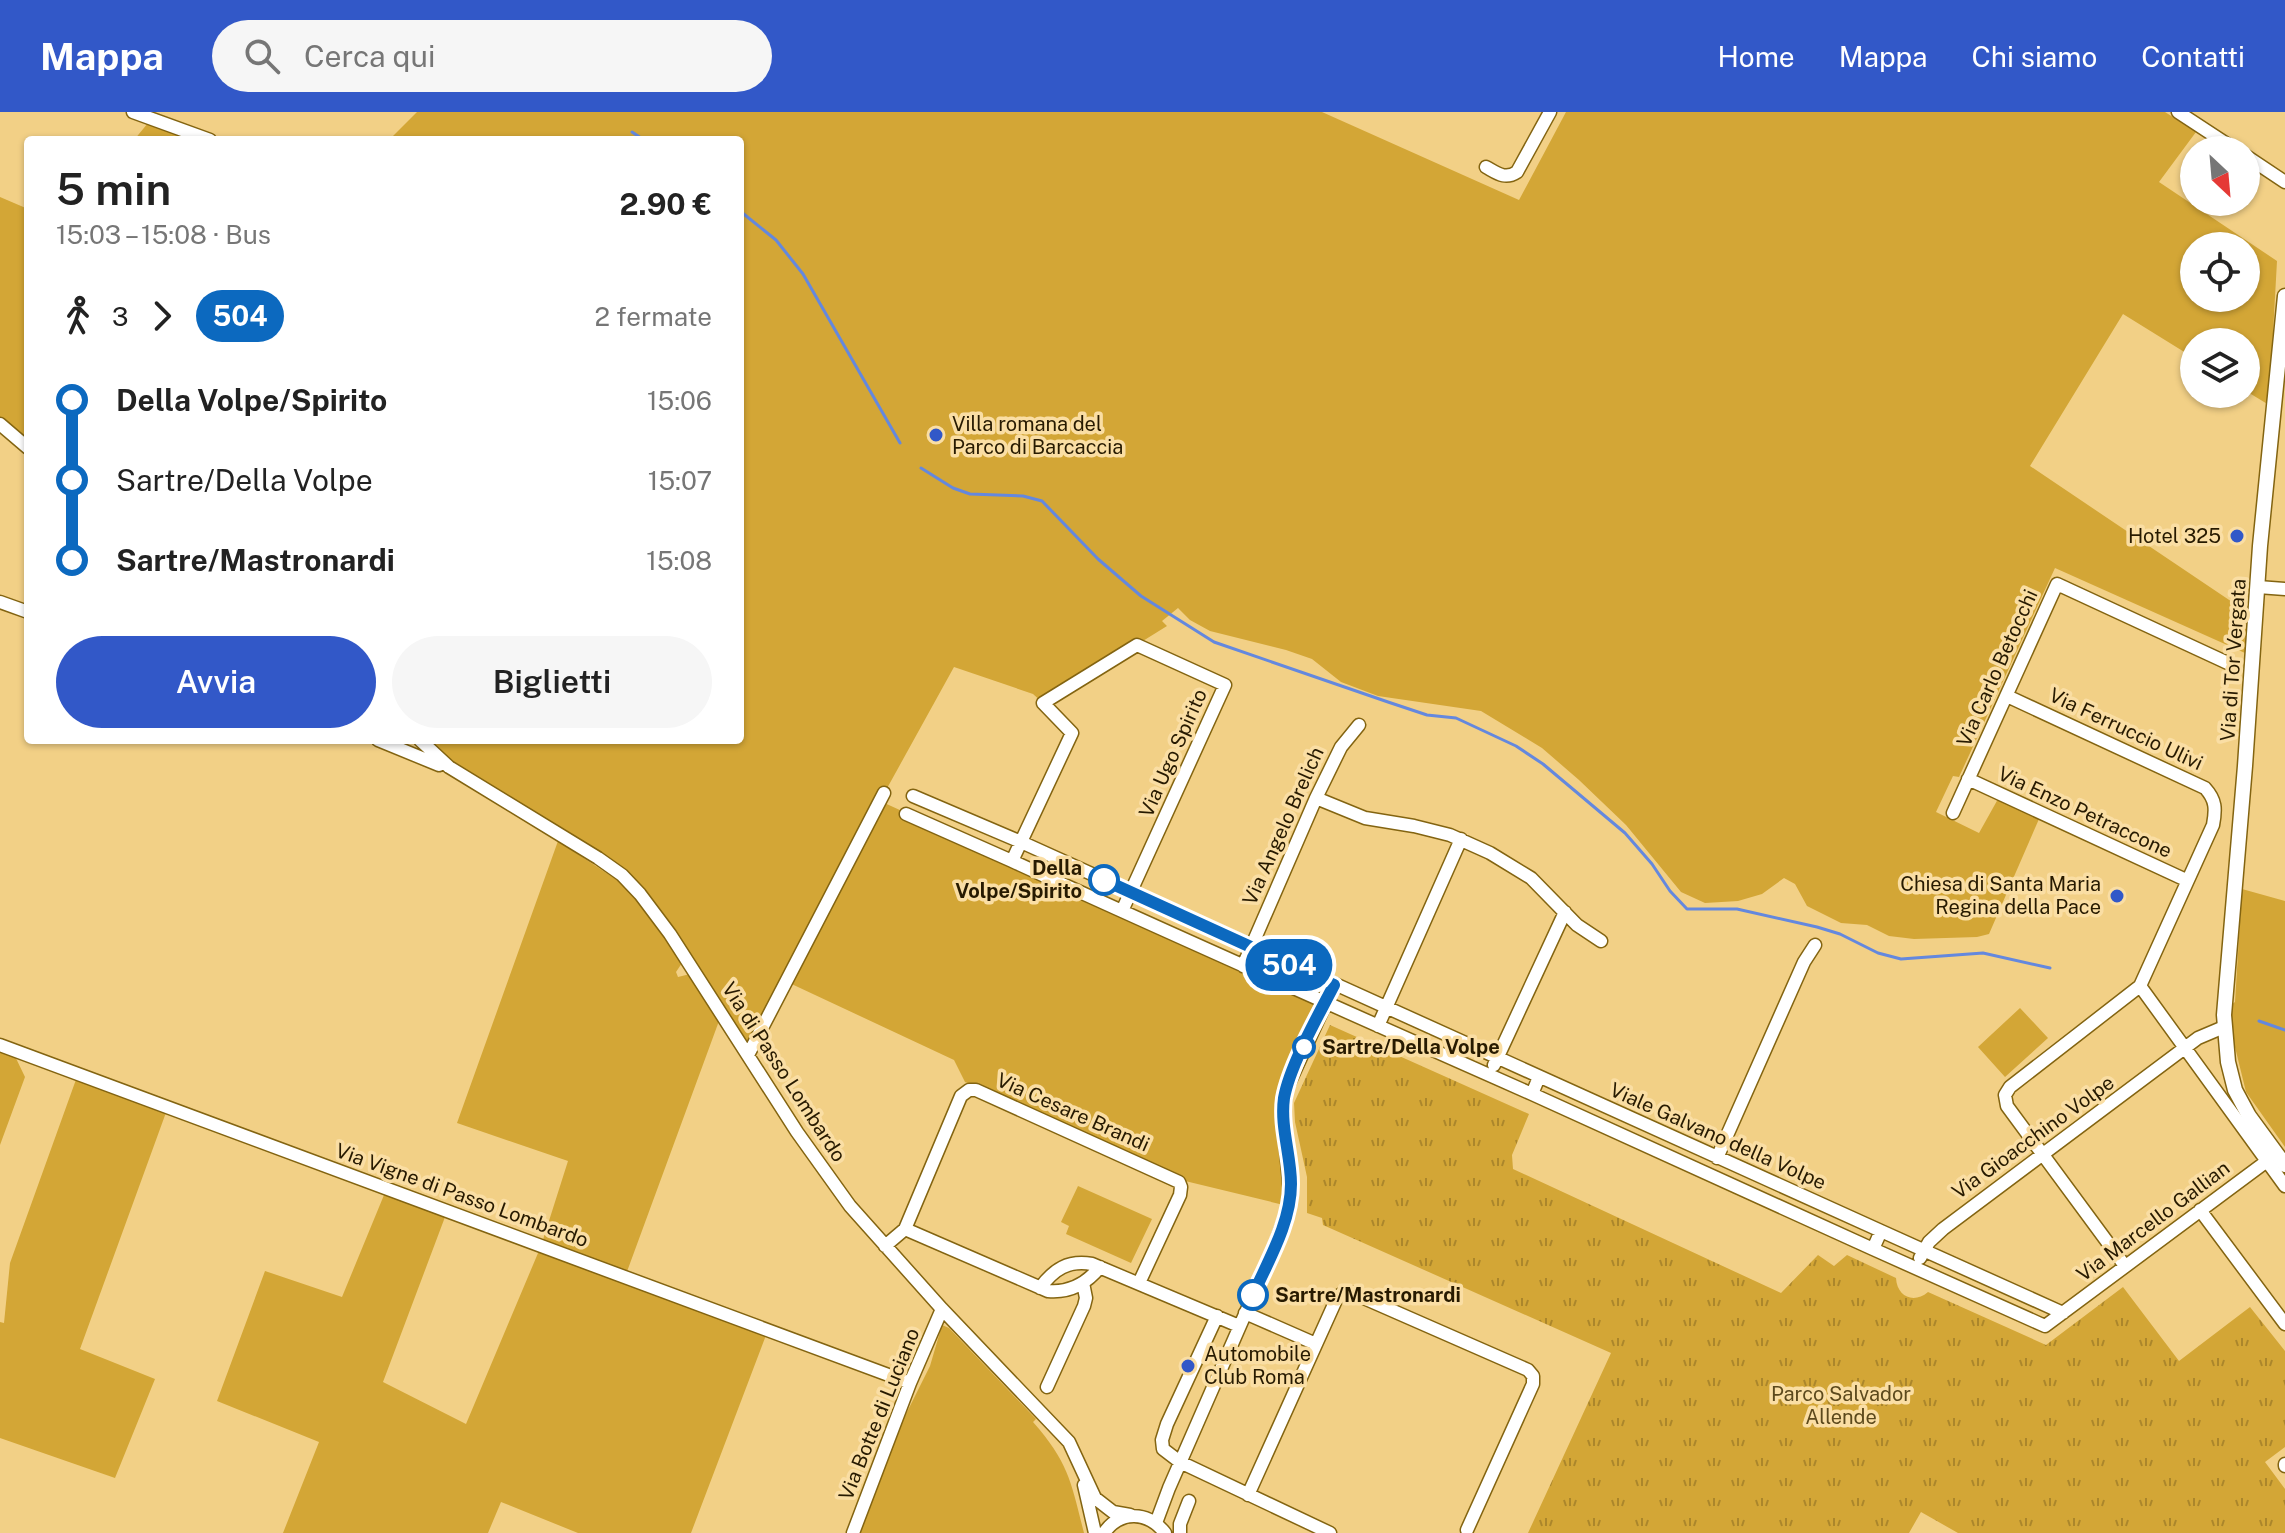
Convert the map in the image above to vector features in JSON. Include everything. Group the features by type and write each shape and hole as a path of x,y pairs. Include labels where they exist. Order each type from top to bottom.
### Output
{"main road":[{"name":"Via di Tor Vergata","path":"2285,296 2258,587 2224,1027 2229,1068 2240,1100 2285,1165"}],"street":[{"path":"133,112 199,136"},
{"path":"1486,167 1504,177 1517,172 1550,112"},
{"path":"2178,112 2215,136"},
{"path":"2260,165 2285,182"},
{"path":"0,424 24,445"},
{"name":"Via Carlo Betocchi","path":"1953,813 2057,584 2232,665"},
{"path":"2258,587 2285,589"},
{"path":"0,602 24,611"},
{"name":"Via Ugo Spirito","path":"1021,842 1072,733 1038,698 1137,645 1225,685 1122,911"},
{"name":"Via Ferruccio Ulivi","path":"2007,696 2205,788 2212,795 2216,808 2213,825 2140,986"},
{"name":"Via Angelo Brelich","path":"1243,966 1316,798 1343,743 1359,725"},
{"path":"387,744 456,773"},
{"name":"Via di Passo Lombardo","path":"424,744 456,773 598,858 631,884 664,925 822,1168 885,1246 1069,1442 1091,1491 1101,1504 1113,1512 1147,1517 1160,1528"},
{"name":"Via Enzo Petraccone","path":"1968,779 2186,880"},
{"path":"748,1055 884,793"},
{"name":"Viale Galvano della Volpe","path":"913,796 1881,1231"},
{"path":"1316,798 1365,818 1425,828 1461,839 1522,872 1582,929 1601,941"},
{"name":"Viale Galvano della Volpe","path":"906,814 1873,1249"},
{"path":"1378,1026 1461,839"},
{"path":"1012,861 1021,842"},
{"path":"1490,1075 1565,912"},
{"path":"1717,1158 1804,962 1815,945"},
{"path":"1160,1528 1180,1462 1276,1242 1288,1206 1290,1175 1283,1116 1286,1090 1334,985"},
{"path":"2125,1266 2007,1106 2006,1092 2038,1063 2140,986 2285,1186"},
{"path":"2186,1047 2224,1027"},
{"name":"Via Vigne di Passo Lombardo","path":"0,1045 910,1383"},
{"name":"Via Gioacchino Volpe","path":"1915,1268 1924,1250 1943,1229 2186,1047"},
{"path":"1532,1094 1539,1077"},
{"name":"Via Cesare Brandi","path":"885,1246 905,1229 961,1096 972,1090 1180,1184 1181,1191 1139,1283"},
{"path":"933,1160 947,1165"},
{"name":"Via Marcello Gallian","path":"1873,1249 2045,1326 2267,1161"},
{"path":"2200,1210 2285,1324"},
{"path":"905,1229 1040,1288 1062,1291 1083,1283 1100,1267"},
{"path":"1873,1249 1881,1231 2063,1313"},
{"path":"1040,1288 1051,1274 1066,1265 1082,1262 1239,1326"},
{"path":"1047,1387 1084,1306 1086,1293 1083,1283"},
{"path":"1248,1495 1337,1297 1350,1292 1530,1371 1534,1379 1467,1530"},
{"name":"Via Botte di Luciano","path":"853,1533 910,1383 942,1309"},
{"path":"1245,1313 1316,1344"},
{"path":"1217,1316 1162,1440 1166,1452 1180,1462 1330,1533"},
{"name":"Via di Passo Lombardo","path":"1080,1466 1095,1533"},
{"path":"1180,1533 1180,1524 1189,1501"},
{"path":"1104,1533 1115,1521 1130,1515"}],"green space":[{"path":"417,112 1322,112 1519,200 1566,112 2165,112 2196,132 2193,136 2180,136 2180,154 2159,182 2180,196 2180,216 2210,216 2234,232 2180,232 2180,312 2260,312 2260,250 2277,261 2269,405 2260,400 2260,328 2180,328 2180,349 2123,314 2030,466 2247,612 2245,653 2055,568 1959,777 1953,776 1936,812 1979,833 1998,799 2039,819 1989,934 1914,939 1889,936 1867,925 1841,923 1807,906 1795,884 1784,878 1762,894 1738,901 1705,903 1681,892 1626,825 1542,748 1481,711 1378,696 1341,682 1312,659 1210,631 1190,620 1178,608 1162,621 1167,626 1043,703 1033,694 954,667 880,801 1325,1003 1286,1090 1288,1206 1181,1180 965,1082 954,1060 783,980 746,1043 651,898 615,864 465,774 429,744 744,744 744,136 393,136"},
{"path":"148,123 185,136 137,136"},
{"path":"0,197 24,207 24,439 0,418"},
{"path":"558,841 626,886 682,963 676,972 678,977 690,974 719,1021 625,1277 768,1330 691,1533 578,1533 501,1502 488,1533 283,1533 319,1442 217,1401 265,1271 342,1297 384,1195 445,1217 383,1382 466,1424 541,1246 568,1161 457,1123"},
{"path":"2242,889 2285,901 2285,1147 2246,1092 2234,1043 2231,1005 2235,1002"},
{"path":"2020,1008 2048,1038 2005,1077 1978,1047"},
{"name":"Parco Salvador Allende","path":"1330,1025 1529,1114 1512,1155 1513,1169 1781,1293 1818,1255 1834,1266 1847,1255 1896,1278 1899,1290 1907,1297 1917,1298 1928,1292 2046,1345 2123,1287 2179,1361 2250,1307 2285,1351 2285,1447 2265,1462 2285,1489 2285,1533 1958,1533 1921,1512 1909,1533 1528,1533 1611,1353 1323,1225 1322,1218 1307,1213 1307,1177 1294,1103"},
{"path":"0,1045 12,1050 25,1077 0,1145"},
{"path":"78,1074 168,1107 80,1349 155,1379 115,1478 0,1438 0,1322 4,1323 10,1263"},
{"path":"1078,1186 1152,1219 1131,1263 1066,1234 1069,1226 1061,1222"},
{"path":"942,1325 949,1328 1036,1419 1033,1422 1062,1462 1084,1533 858,1533 898,1430 930,1366"}],"waterway":[{"path":"632,132 638,136"},
{"path":"744,214 776,240 803,274 900,443"},
{"path":"921,468 953,488 970,494 1023,496 1042,501 1098,559 1141,596 1214,642 1427,715 1456,718 1516,746 1543,764 1625,833 1687,909 1737,909 1817,927 1840,934 1878,953 1901,959 1983,953 2050,968"},
{"path":"2259,1021 2285,1030"}],"bus line":[{"name":"504","path":"1104,880 1334,985 1286,1090 1283,1116 1290,1198 1276,1242 1253,1295"}],"place":[{"name":"Villa romana del Parco di Barcaccia","path":"936,435"},
{"name":"Hotel 325","path":"2237,536"},
{"name":"Della Volpe/Spirito","path":"1104,880"},
{"name":"Chiesa di Santa Maria Regina della Pace","path":"2117,896"},
{"name":"Sartre/Della Volpe","path":"1304,1047"},
{"name":"Sartre/Mastronardi","path":"1253,1295"},
{"name":"Automobile Club Roma","path":"1188,1366"}]}
